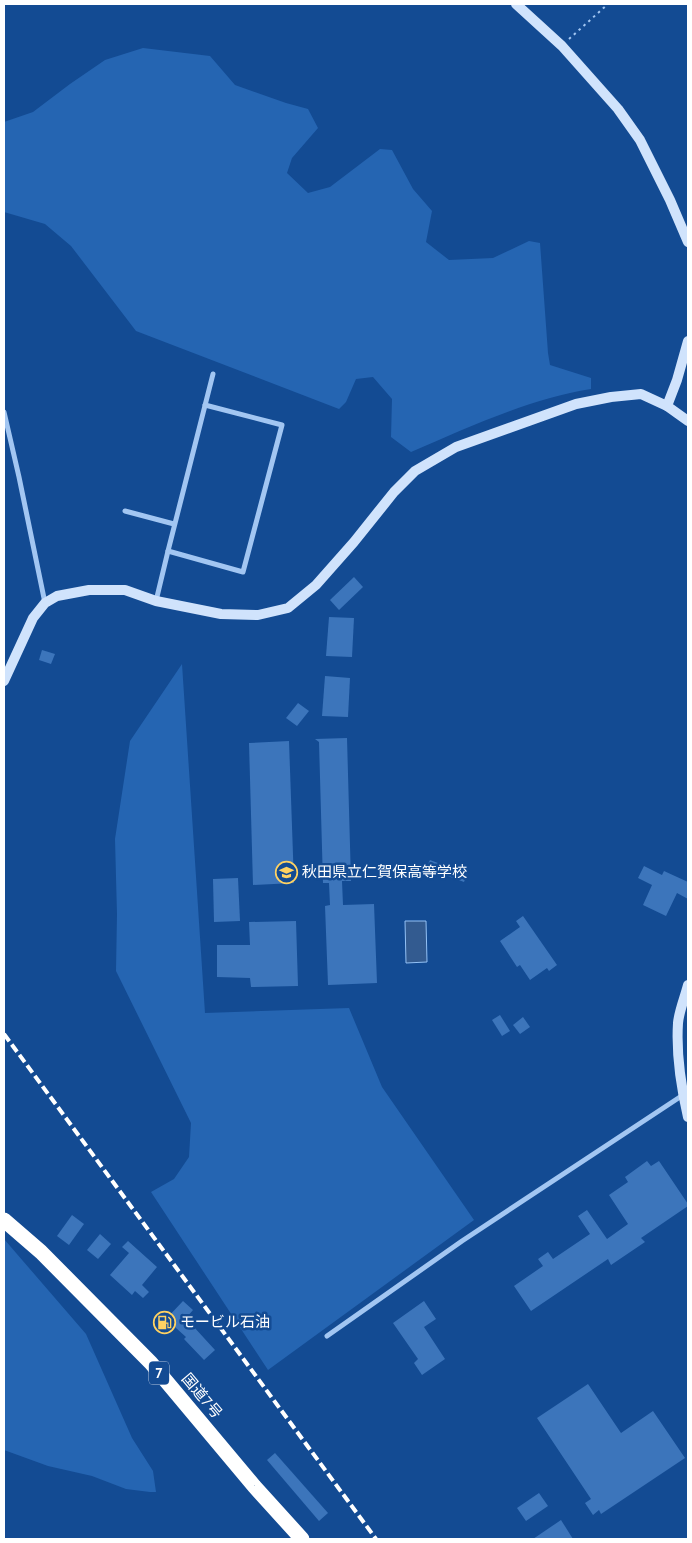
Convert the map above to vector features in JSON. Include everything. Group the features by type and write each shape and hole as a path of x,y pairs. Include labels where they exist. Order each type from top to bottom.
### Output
{"highway":[{"name":"国道7号","path":"4,1220 41,1252 151,1363 254,1486 302,1539"}],"street":[{"path":"516,4 562,46 618,109 640,140 688,242"},
{"path":"667,406 677,380 688,341"},
{"path":"156,600 213,374"},
{"path":"4,681 33,618 45,603 57,596 89,590 126,590 156,600 221,614 258,615 288,608 316,585 394,492 415,471 456,447 576,404 611,397 641,394 667,406 688,420"},
{"path":"168,551 243,572 282,425 205,405"},
{"path":"4,412 45,603"},
{"path":"125,511 174,524"},
{"path":"688,985 678,1022 679,1064 688,1117"},
{"path":"327,1336 462,1240 683,1095"}],"path":[{"path":"562,46 608,4"}],"shaded area":[{"path":"143,48 210,56 235,85 308,109 318,128 292,158 287,173 308,193 330,187 380,149 392,150 413,189 432,211 426,242 449,260 493,258 529,241 540,243 550,365 591,378 591,389 522,407 411,452 391,437 392,399 373,377 356,379 346,402 339,409 136,331 71,246 45,224 4,212 4,122 33,112 105,60"},
{"path":"182,664 205,1013 349,1008 382,1087 474,1220 268,1370 151,1192 174,1179 189,1157 191,1123 116,971 115,839 130,741"},
{"path":"405,921 426,921 427,962 406,963"},
{"path":"4,1239 86,1334 132,1438 153,1471 156,1492 126,1489 92,1476 48,1466 4,1450"}],"building":[{"path":"354,577 363,587 339,610 330,600"},
{"path":"329,617 354,618 352,657 326,656"},
{"path":"42,650 55,654 51,664 39,660"},
{"path":"325,676 350,678 348,717 322,716"},
{"path":"298,703 309,711 297,726 286,718"},
{"path":"347,738 351,881 342,881 343,905 374,904 377,983 328,985 325,906 330,905 329,883 323,883 319,742 315,739"},
{"path":"289,741 294,883 253,885 249,743"},
{"path":"430,860 467,874 464,882 426,868"},
{"path":"644,866 662,875 664,871 688,882 688,899 677,893 666,916 643,905 652,885 638,878"},
{"path":"238,878 240,921 214,922 213,879"},
{"path":"523,916 557,965 549,971 547,968 530,980 520,965 517,967 500,941 520,927 516,921"},
{"path":"296,921 298,986 251,987 250,978 217,977 217,945 250,945 249,922"},
{"path":"500,1015 510,1031 502,1036 492,1020"},
{"path":"523,1017 530,1027 520,1034 513,1025"},
{"path":"647,1161 651,1166 659,1161 688,1206 641,1238 645,1242 611,1265 608,1259 531,1311 514,1286 543,1266 538,1259 548,1252 553,1259 590,1234 578,1216 587,1210 607,1239 628,1224 609,1195 628,1182 625,1177"},
{"path":"72,1215 84,1224 69,1245 57,1236"},
{"path":"100,1234 111,1244 98,1259 87,1250"},
{"path":"128,1241 157,1267 142,1285 149,1292 143,1298 135,1291 132,1295 110,1275 129,1253 122,1247"},
{"path":"183,1301 193,1310 187,1317 195,1324 193,1326 215,1350 204,1360 184,1339 186,1337 166,1319"},
{"path":"424,1301 436,1319 424,1327 445,1359 422,1375 414,1363 418,1359 393,1323"},
{"path":"588,1384 621,1433 653,1411 685,1458 601,1514 599,1510 593,1515 585,1503 591,1499 537,1418"},
{"path":"275,1453 328,1513 319,1521 267,1460"},
{"path":"539,1493 548,1506 526,1521 517,1508"},
{"path":"561,1520 573,1539 533,1539"}],"railway":[{"path":"4,1034 376,1539"}],"place":[{"name":"秋田県立仁賀保高等学校","path":"286,872"},
{"name":"モービル石油","path":"164,1322"}]}
